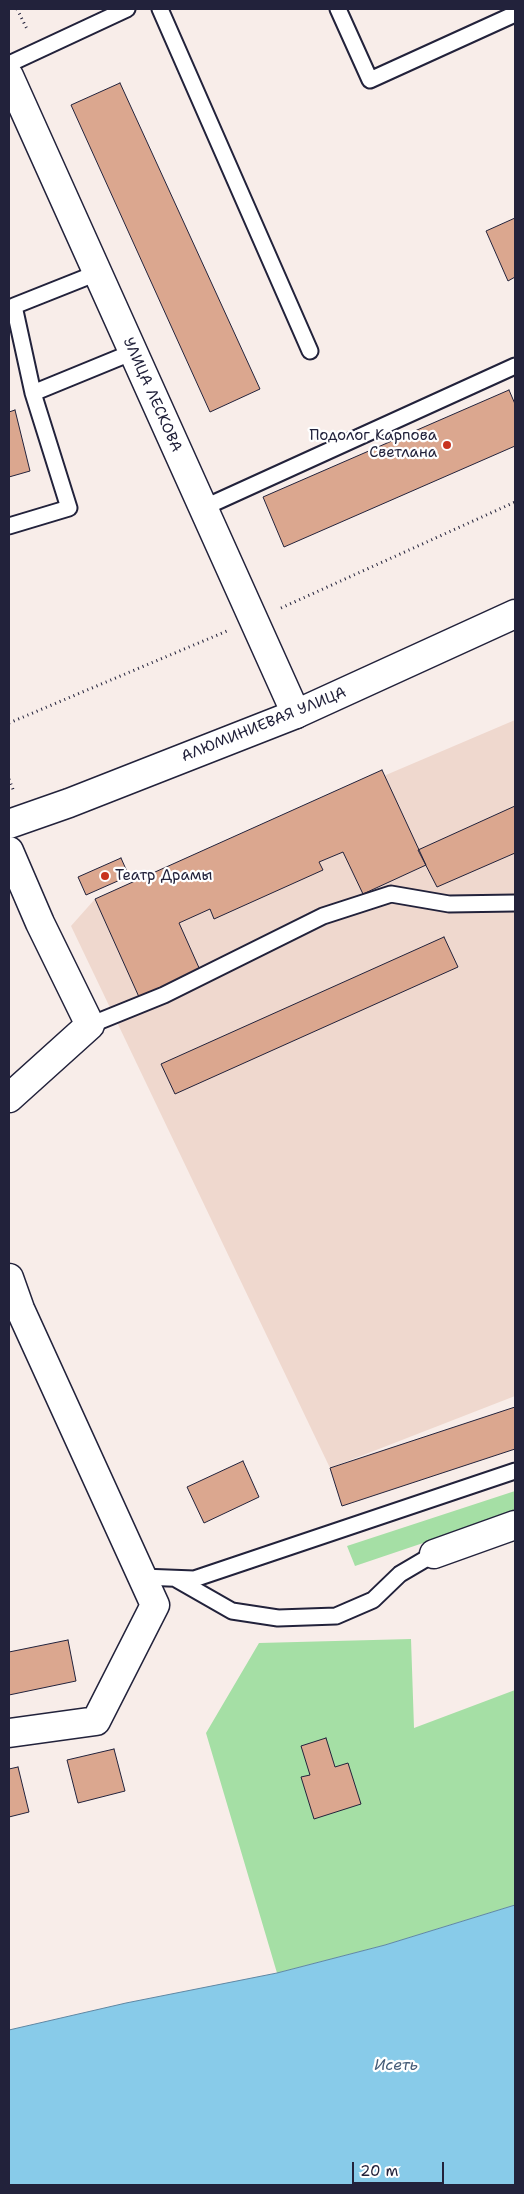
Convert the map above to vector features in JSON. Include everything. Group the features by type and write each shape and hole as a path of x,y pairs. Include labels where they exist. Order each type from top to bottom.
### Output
{"street":[{"name":"УЛИЦА ЛЕСКОВА","path":"9,76 296,714"},
{"name":"АЛЮМИНИЕВАЯ УЛИЦА","path":"9,824 69,803 296,714 515,614"},
{"path":"9,851 40,923 90,1025 9,1098"},
{"path":"9,1278 14,1311 155,1605 96,1721 9,1733"},
{"path":"434,1554 515,1525"}],"lane":[{"path":"9,64 127,9"},
{"path":"160,9 310,351"},
{"path":"338,9 370,80 515,14"},
{"path":"9,526 69,508 33,393 14,306 97,273"},
{"path":"33,393 133,352"},
{"path":"203,508 515,366"},
{"path":"90,1025 164,995 323,916 391,894 449,904 515,902"},
{"path":"142,1578 194,1578 515,1471"},
{"path":"175,1578 232,1611 278,1618 336,1616 373,1600 400,1574 434,1554"}],"shaded area":[{"path":"515,720 515,1396 330,1468 71,926 95,899"}],"green space":[{"path":"515,1491 515,1512 355,1566 347,1546"},
{"path":"411,1639 414,1728 515,1690 515,1905 385,1945 277,1973 206,1733 259,1643"}],"water":[{"name":"Исеть","path":"515,1905 515,2185 9,2185 9,2030 126,2003 277,1973 385,1945"}],"building":[{"path":"120,83 260,389 210,412 71,105"},
{"path":"515,218 515,277 508,281 486,231"},
{"path":"509,390 515,404 515,446 284,547 263,497"},
{"path":"15,410 30,471 9,477 9,412"},
{"path":"382,770 426,865 363,894 343,852 319,862 323,870 214,919 210,909 179,923 200,970 139,997 95,899"},
{"path":"515,806 515,853 437,887 418,850"},
{"path":"121,858 129,876 86,895 78,877"},
{"path":"444,937 458,967 175,1094 161,1064"},
{"path":"515,1407 515,1449 342,1506 330,1468"},
{"path":"243,1461 259,1497 204,1523 187,1487"},
{"path":"68,1640 76,1681 9,1695 9,1652"},
{"path":"326,1738 335,1767 348,1763 361,1804 314,1819 301,1777 310,1775 301,1746"},
{"path":"114,1749 125,1791 78,1803 67,1760"},
{"path":"18,1767 29,1812 9,1817 9,1769"}],"place":[{"name":"Подолог Карпова Светлана","path":"447,445"},
{"name":"Театр Драмы","path":"105,876"}]}
